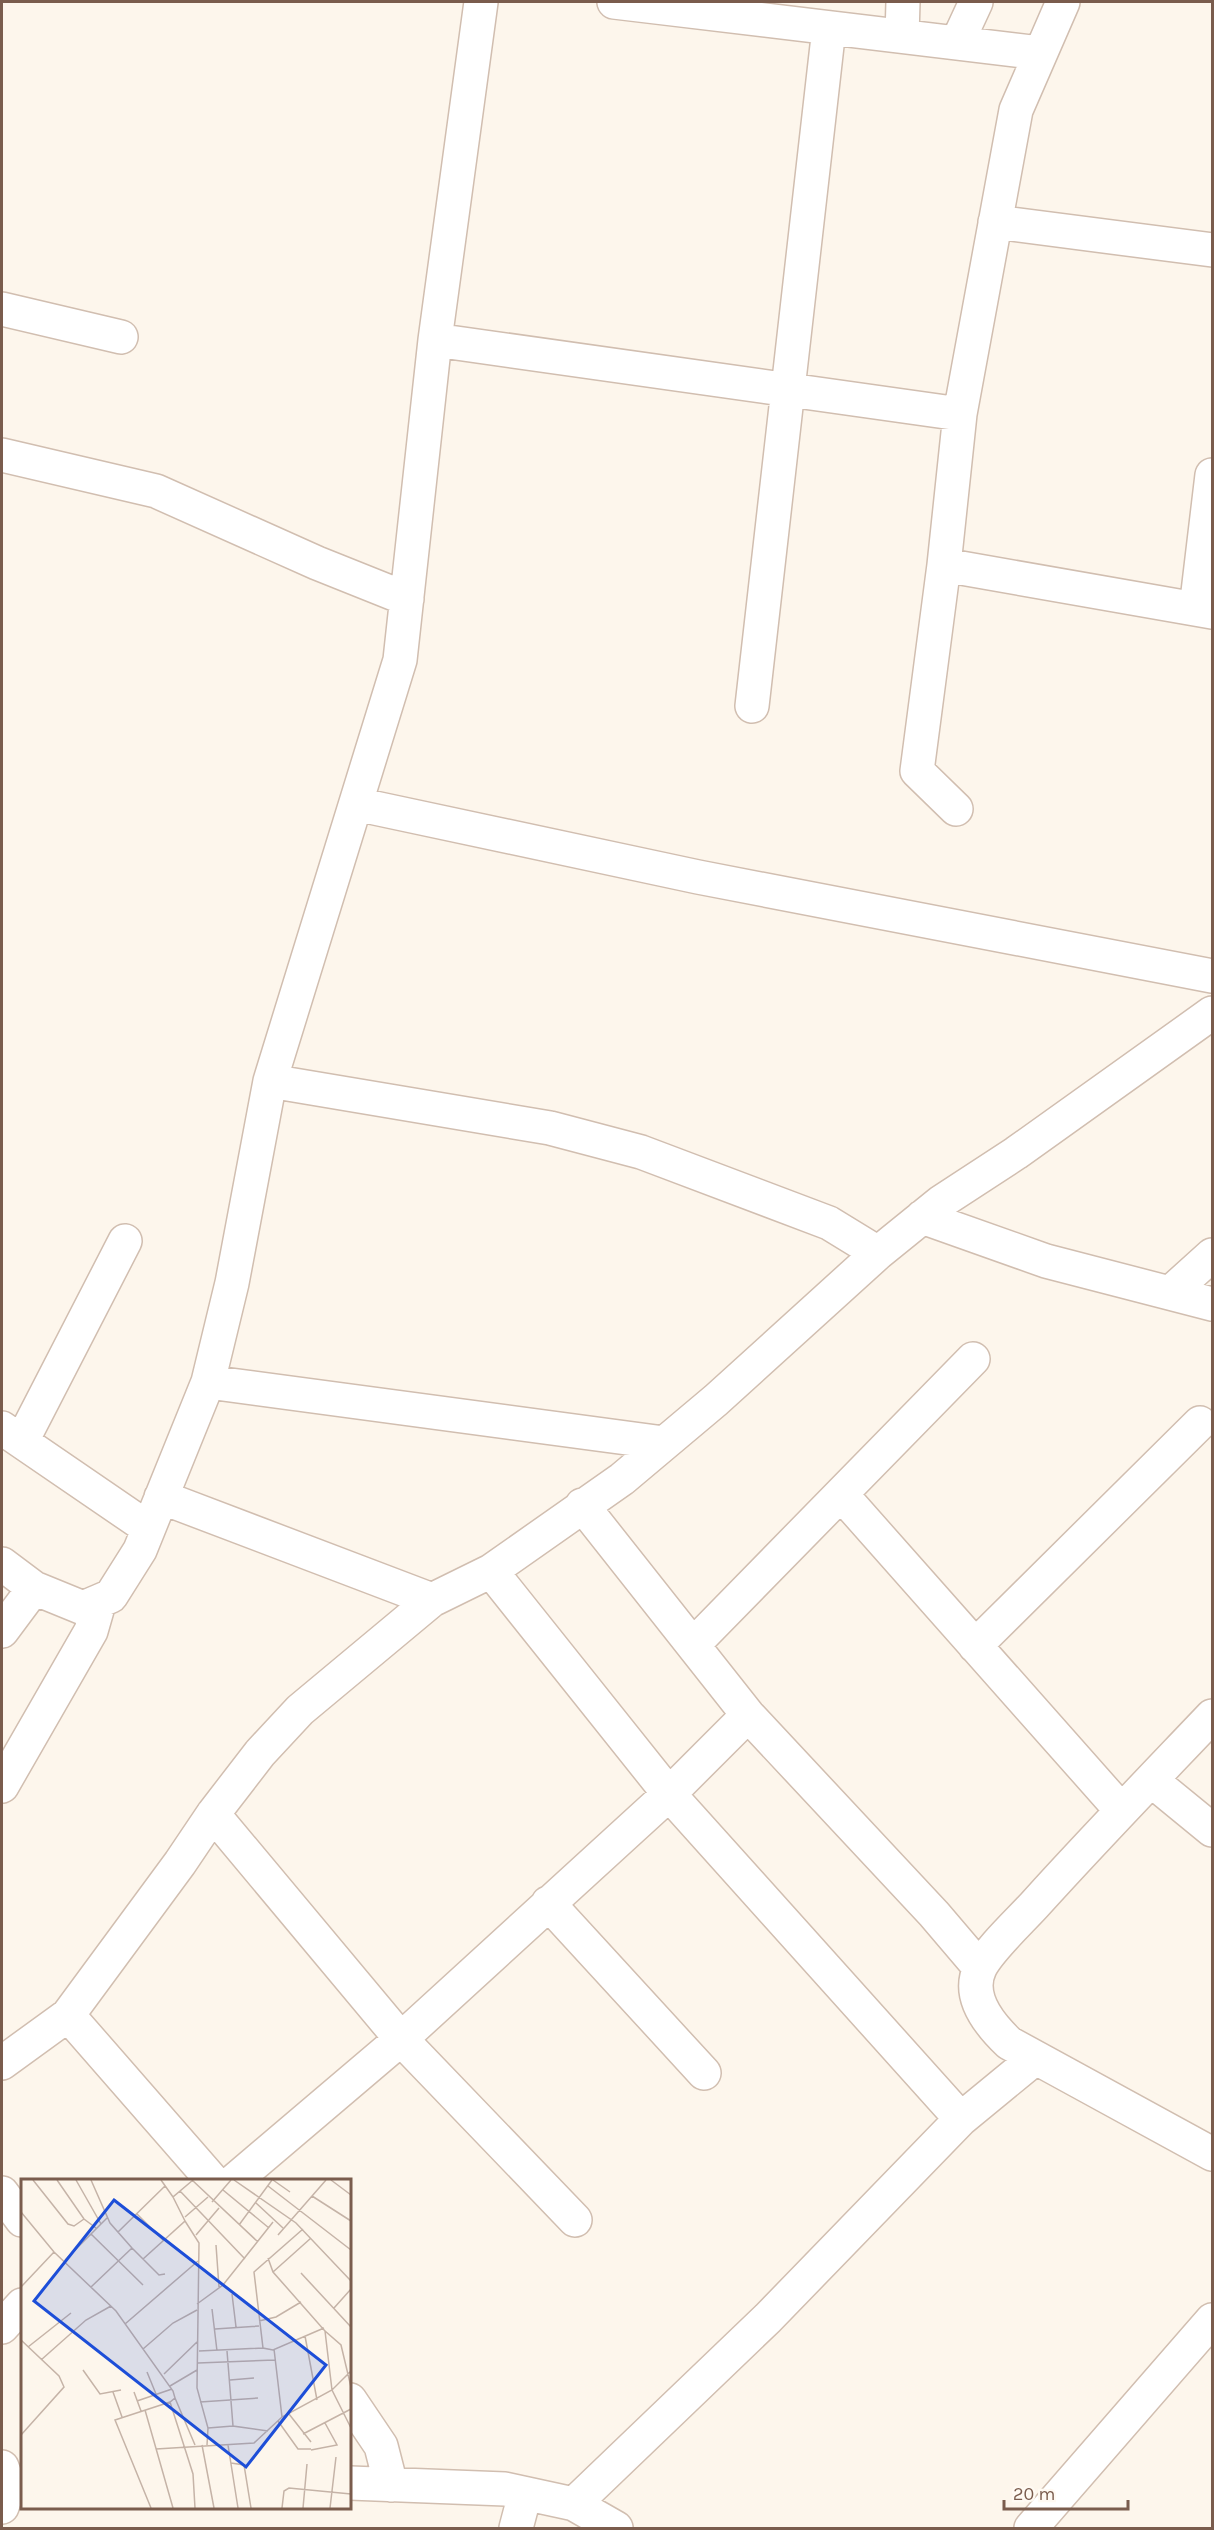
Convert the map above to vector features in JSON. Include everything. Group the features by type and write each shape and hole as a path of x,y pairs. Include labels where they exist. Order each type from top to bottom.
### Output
{"street":[{"path":"2,1564 34,1588 83,1608 99,1604 111,1596 122,1581 148,1528 208,1382 232,1283 270,1081 400,660 435,340 481,2"},
{"path":"614,2 1040,53"},
{"path":"903,2 903,36"},
{"path":"957,43 976,2"},
{"path":"956,809 916,771 944,565 960,414 1016,110 1063,2"},
{"path":"752,706 829,28"},
{"path":"995,222 1212,250"},
{"path":"2,309 121,338"},
{"path":"435,340 960,414"},
{"path":"2,454 156,491 317,563 407,599"},
{"path":"944,565 1204,611 1212,475"},
{"path":"356,804 698,877 1212,975"},
{"path":"2,2063 68,2015 180,1863 213,1814 260,1753 300,1710 432,1600 491,1571 622,1479 716,1400 878,1253 922,1217 1212,1013"},
{"path":"270,1081 550,1128 641,1152 829,1223 878,1253"},
{"path":"922,1217 1046,1260 1212,1304"},
{"path":"125,1241 12,1435 148,1528"},
{"path":"1170,1293 1212,1255"},
{"path":"693,1646 973,1359"},
{"path":"208,1382 664,1443"},
{"path":"975,1646 1200,1423"},
{"path":"840,1494 1121,1810"},
{"path":"161,1497 432,1600"},
{"path":"582,1505 748,1715 934,1914 980,1968"},
{"path":"491,1571 669,1794 961,2120"},
{"path":"2,1631 34,1588"},
{"path":"2,1786 91,1631 99,1604"},
{"path":"237,2179 401,2040 669,1794 748,1715"},
{"path":"1212,1716 1121,1810 980,1968 976,1992 981,2008 994,2029 1010,2043 1034,2059 1099,2090 1212,2154"},
{"path":"1151,1780 1212,1830"},
{"path":"213,1814 401,2040 575,2220"},
{"path":"548,1903 704,2073"},
{"path":"68,2015 210,2179"},
{"path":"574,2504 768,2318 961,2120 1034,2059"},
{"path":"2,2193 21,2219"},
{"path":"2,2326 21,2306"},
{"path":"1031,2529 1212,2320"},
{"path":"351,2401 381,2446 391,2485"},
{"path":"2,2468 9,2486 2,2507"},
{"path":"351,2483 505,2489 574,2504 616,2529"},
{"path":"516,2529 525,2494"}]}
